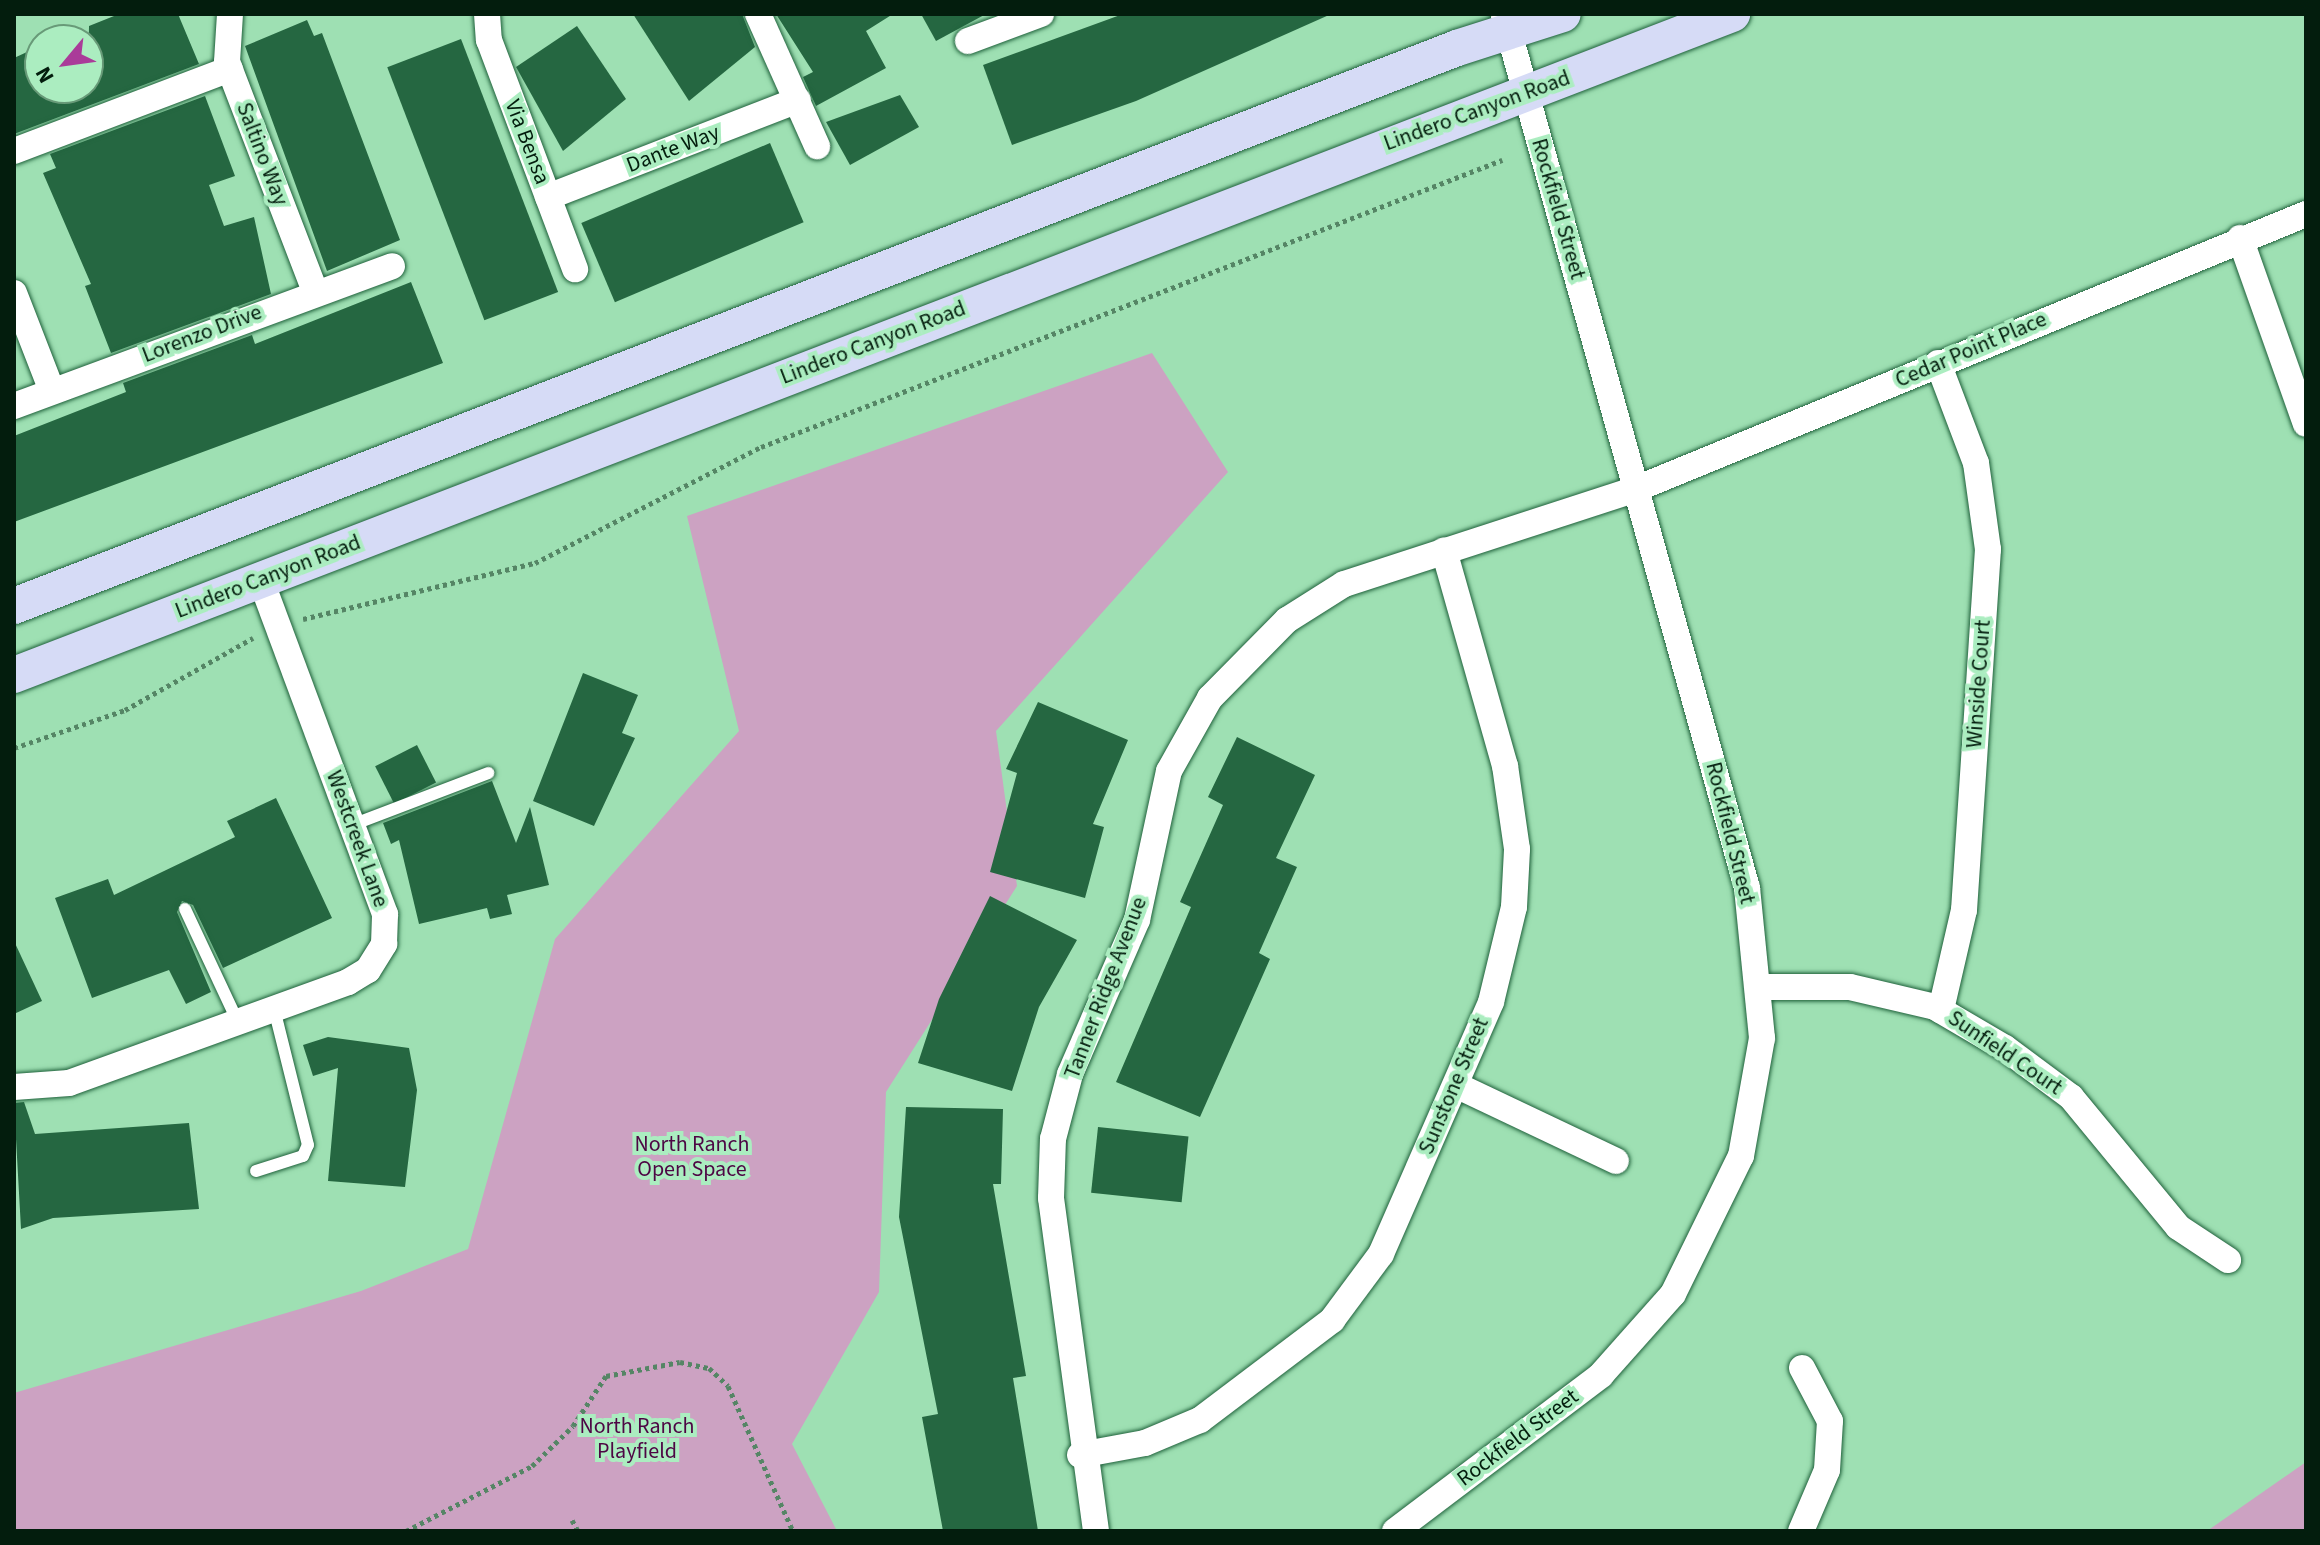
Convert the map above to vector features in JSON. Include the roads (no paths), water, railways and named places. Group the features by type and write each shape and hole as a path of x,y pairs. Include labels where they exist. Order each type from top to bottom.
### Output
{"main road":[{"path":"14,606 1506,23 1563,14"},
{"name":"Lindero Canyon Road","path":"14,675 1525,90 1732,14"}],"street":[{"name":"Saltino Way","path":"230,14 230,69 315,291"},
{"name":"Via Bensa","path":"487,14 489,40 575,269"},
{"path":"758,14 817,146"},
{"path":"968,41 1033,15"},
{"name":"Rockfield Street","path":"1395,1531 1601,1375 1673,1294 1741,1156 1755,1097 1762,987 1747,888 1506,23"},
{"path":"14,151 230,69"},
{"name":"Dante Way","path":"548,197 798,100"},
{"name":"Cedar Point Place","path":"1636,489 2240,238 2306,214"},
{"path":"2240,238 2289,360 2306,424"},
{"name":"Lorenzo Drive","path":"14,406 315,291 392,266"},
{"path":"14,293 52,391"},
{"name":"Winside Court","path":"1938,363 1976,463 1988,549 1964,910 1941,1010"},
{"name":"Tanner Ridge Avenue","path":"1096,1531 1080,1455 1078,1376 1051,1198 1053,1139 1070,1074 1137,920 1169,771 1210,698 1287,620 1344,584 1636,489"},
{"name":"Sunstone Street","path":"1080,1455 1145,1443 1200,1420 1332,1320 1381,1254 1456,1085 1504,961 1517,849 1505,766 1444,550"},
{"name":"Westcreek Lane","path":"14,1087 69,1083 348,982 368,970 384,944 385,914 261,580"},
{"name":"Sunfield Court","path":"1762,987 1850,987 1941,1010 2071,1097 2169,1218 2228,1260"},
{"path":"1456,1085 1616,1161"},
{"path":"1801,1531 1827,1470 1830,1421 1802,1368"}],"lane":[{"path":"352,825 488,773"},
{"path":"185,909 238,1022"},
{"path":"256,1171 303,1156 308,1145 274,1009"}],"park label":[{"name":"North Ranch Open Space","path":"692,1156"},
{"name":"North Ranch Playfield","path":"637,1438"}]}
